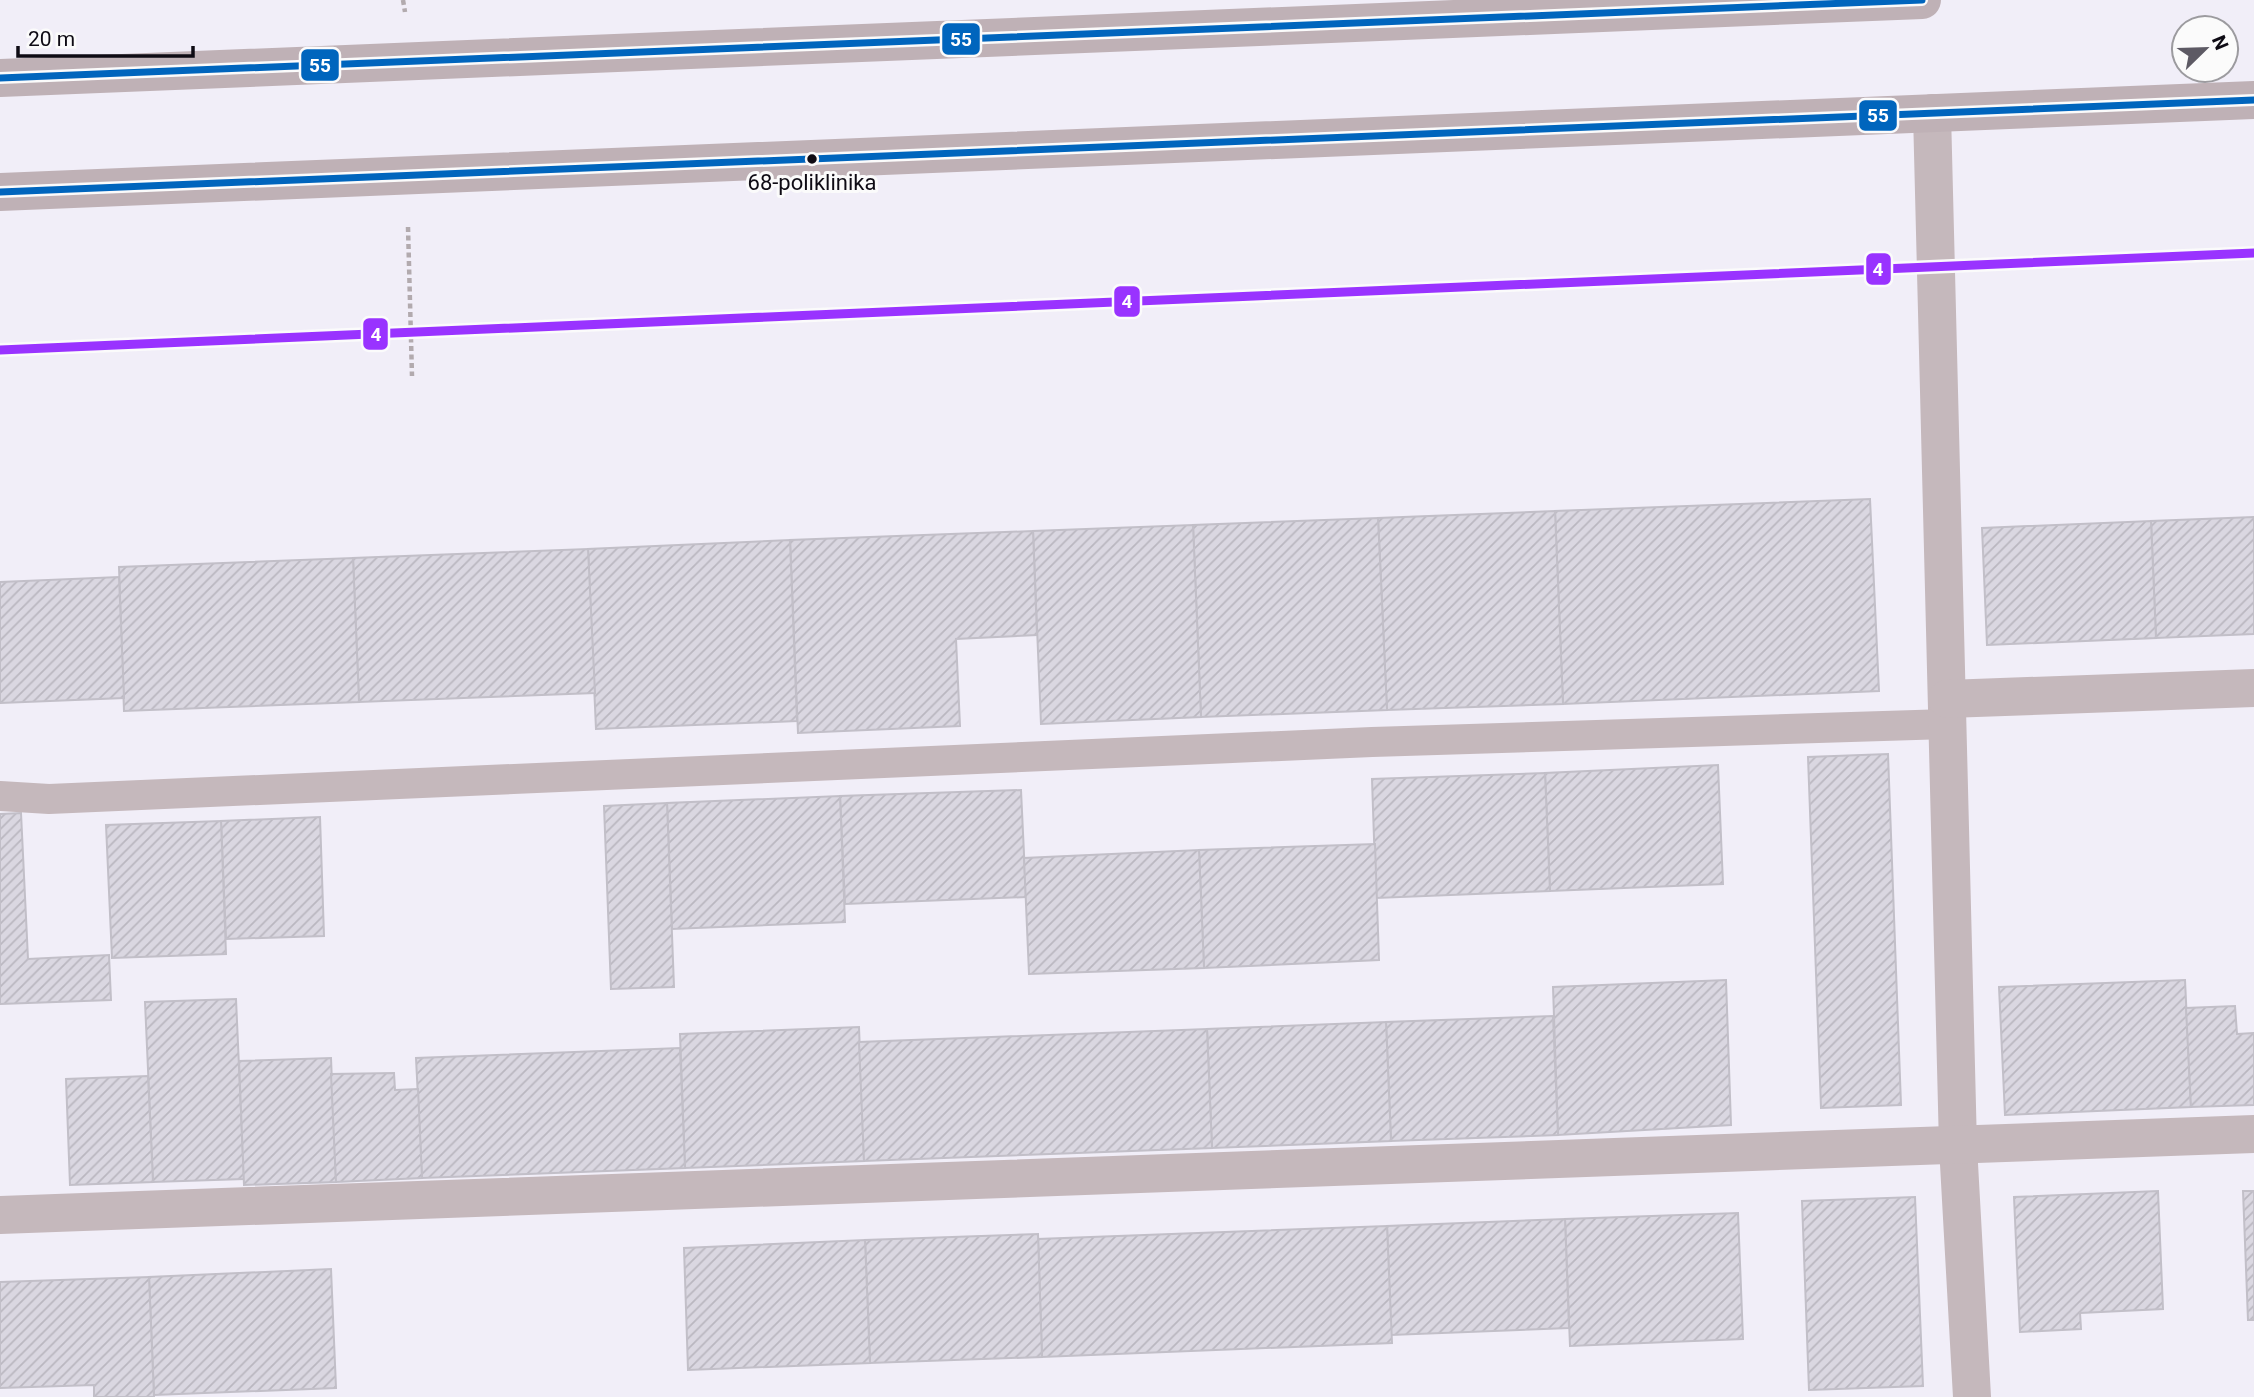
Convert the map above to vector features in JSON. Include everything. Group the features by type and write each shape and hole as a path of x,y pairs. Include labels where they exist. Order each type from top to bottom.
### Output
{"main road":[{"path":"0,78 1922,0"},
{"path":"0,192 2254,100"}],"street":[{"path":"1932,113 1958,1146 1972,1397"},
{"path":"1947,712 2254,688"},
{"path":"0,1215 2254,1135"}],"lane":[{"path":"0,796 49,799 1359,742 1947,712"}],"path":[{"path":"403,0 405,10"},
{"path":"409,252 412,376"}],"building":[{"path":"1870,499 1879,691 1563,704 1555,511"},
{"path":"1555,511 1563,704 1387,710 1378,518"},
{"path":"2254,517 2254,634 2156,638 2151,521"},
{"path":"1378,518 1387,710 1201,717 1193,525"},
{"path":"2151,521 2156,638 1987,645 1982,528"},
{"path":"1193,525 1201,717 1041,724 1033,531"},
{"path":"1033,531 1037,635 956,639 960,726 798,733 790,540"},
{"path":"790,540 797,721 596,729 588,549"},
{"path":"588,549 595,693 359,702 353,558"},
{"path":"353,558 359,702 124,711 119,567"},
{"path":"119,577 124,698 0,703 0,582"},
{"path":"1888,754 1901,1105 1821,1108 1808,757"},
{"path":"1718,765 1723,884 1550,891 1545,773"},
{"path":"1545,773 1550,891 1376,898 1372,779"},
{"path":"1021,790 1026,897 845,904 840,796"},
{"path":"840,796 845,922 672,929 667,803"},
{"path":"667,803 674,987 611,989 604,806"},
{"path":"21,813 28,959 109,955 111,1000 0,1004 0,814"},
{"path":"320,817 324,936 226,939 221,821"},
{"path":"221,821 226,954 112,958 106,825"},
{"path":"1375,844 1379,960 1204,968 1199,850"},
{"path":"1199,850 1204,968 1029,974 1024,858"},
{"path":"1726,980 1731,1125 1558,1135 1553,987"},
{"path":"2185,980 2191,1107 2005,1115 1999,987"},
{"path":"236,999 244,1179 153,1182 145,1002"},
{"path":"2235,1006 2237,1034 2254,1033 2254,1105 2191,1107 2186,1008"},
{"path":"1553,1016 1558,1135 1391,1141 1386,1022"},
{"path":"1386,1022 1391,1141 1212,1148 1207,1029"},
{"path":"859,1027 864,1161 685,1168 680,1034"},
{"path":"1207,1029 1212,1148 864,1161 859,1042"},
{"path":"680,1048 685,1168 422,1178 416,1058"},
{"path":"331,1058 336,1182 244,1185 239,1061"},
{"path":"394,1073 395,1090 418,1089 422,1178 336,1182 331,1074"},
{"path":"148,1076 153,1182 70,1185 66,1079"},
{"path":"2158,1191 2163,1309 2080,1313 2081,1329 2020,1332 2014,1197"},
{"path":"2243,1191 2254,1191 2254,1320 2248,1320"},
{"path":"1915,1197 1923,1386 1809,1390 1802,1201"},
{"path":"1738,1213 1743,1339 1570,1346 1565,1219"},
{"path":"1565,1219 1569,1328 1391,1335 1387,1226"},
{"path":"1387,1226 1392,1343 1042,1357 1038,1239"},
{"path":"1038,1234 1042,1357 870,1363 865,1240"},
{"path":"865,1240 870,1363 688,1370 684,1248"},
{"path":"331,1269 336,1388 154,1395 149,1277"},
{"path":"149,1277 154,1397 94,1397 94,1385 0,1388 0,1282"}],"transit line":[{"name":"55","path":"0,78 1922,0"},
{"name":"55","path":"0,192 2254,100"},
{"name":"4","path":"0,350 2254,253"}],"place":[{"name":"68-poliklinika","path":"812,159"}]}
